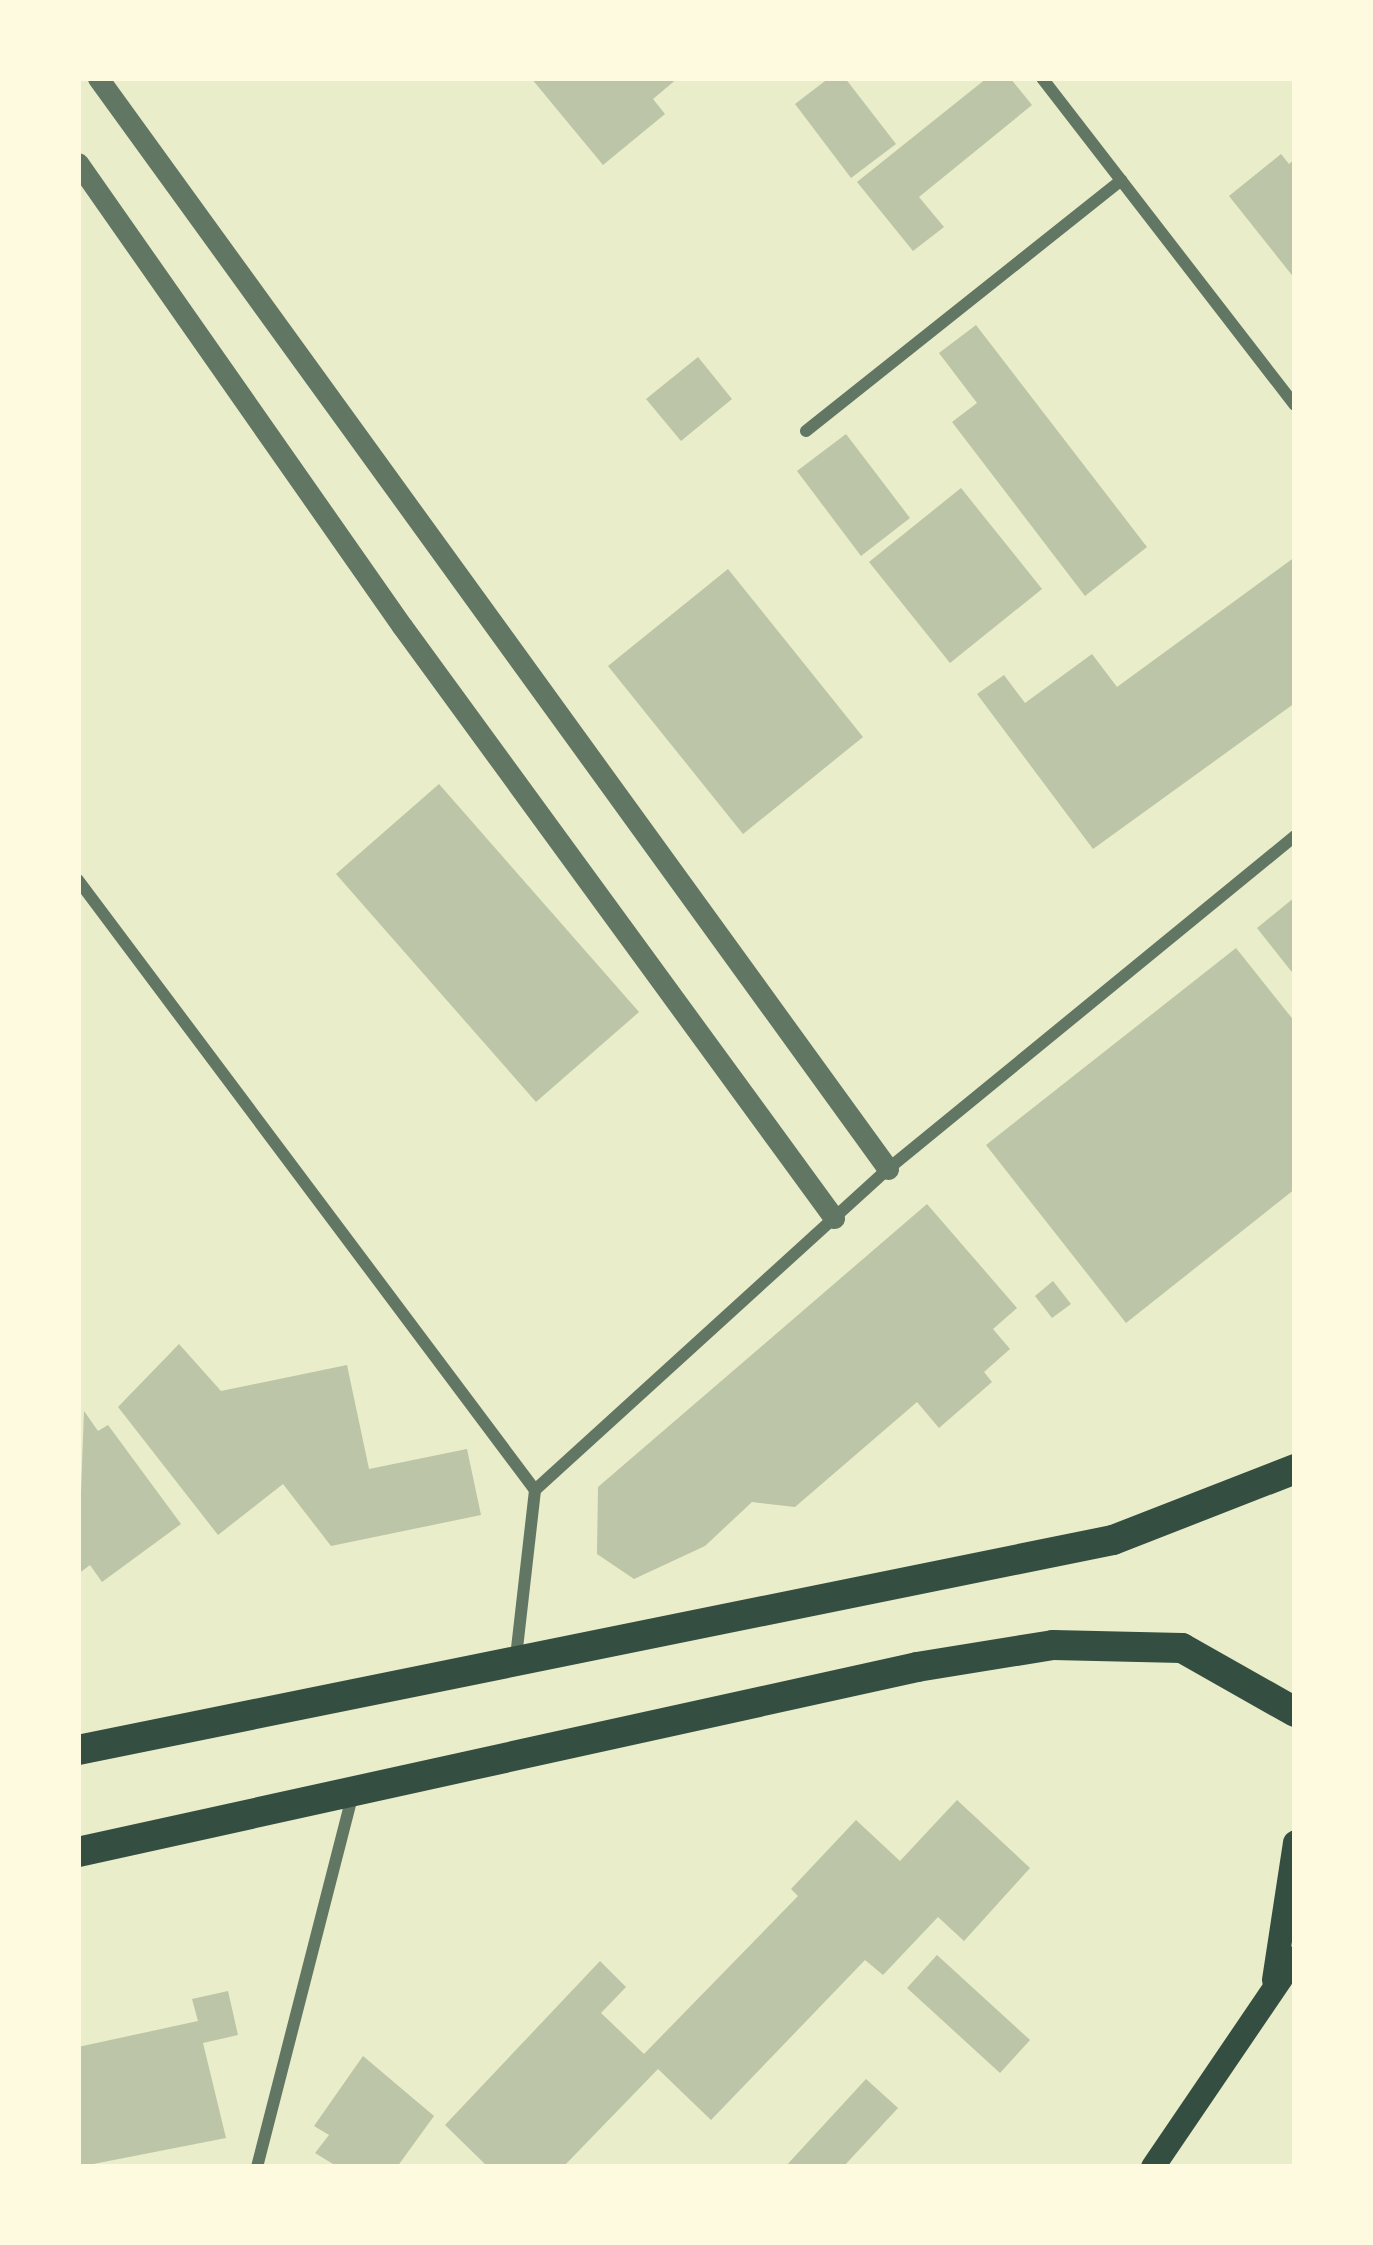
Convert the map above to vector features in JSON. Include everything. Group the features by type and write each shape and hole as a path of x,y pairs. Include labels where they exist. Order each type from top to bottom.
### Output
{"main road":[{"path":"78,1750 1113,1540 1295,1469"},
{"path":"78,1852 917,1667 1053,1645 1182,1648 1295,1712"},
{"path":"1274,1980 1295,1843"},
{"path":"1153,2167 1274,1980 1295,1958"}],"street":[{"path":"98,78 888,1169"},
{"path":"1042,78 1295,405"},
{"path":"78,163 402,626 834,1218"},
{"path":"806,431 1121,180"},
{"path":"516,1658 535,1490 888,1169 1295,836"},
{"path":"78,880 535,1490"},
{"path":"256,2167 353,1791"}],"building":[{"path":"531,78 678,78 653,99 665,114 603,165"},
{"path":"829,78 845,78 896,144 851,178 795,104"},
{"path":"987,78 1010,78 1032,105 919,197 944,227 913,251 857,182"},
{"path":"1281,154 1289,164 1295,159 1295,279 1229,196"},
{"path":"976,325 1147,547 1085,596 952,422 977,403 939,353"},
{"path":"698,357 732,399 681,441 646,399"},
{"path":"846,434 910,518 861,556 797,471"},
{"path":"961,488 1042,589 950,663 869,562"},
{"path":"1295,557 1295,703 1093,849 977,694 1004,675 1025,703 1092,654 1117,687"},
{"path":"728,569 863,737 743,834 608,666"},
{"path":"439,784 639,1012 536,1102 336,874"},
{"path":"1295,897 1295,976 1257,928"},
{"path":"1236,948 1295,1022 1295,1189 1126,1323 986,1145"},
{"path":"927,1204 1017,1308 993,1329 1010,1349 984,1372 992,1382 939,1428 917,1402 795,1507 752,1502 705,1546 634,1579 597,1554 598,1487"},
{"path":"1053,1281 1071,1304 1052,1318 1035,1296"},
{"path":"179,1344 221,1391 347,1365 369,1469 467,1449 481,1515 331,1546 283,1484 218,1535 118,1407"},
{"path":"84,1411 98,1431 108,1425 181,1524 102,1582 90,1565 78,1574"},
{"path":"957,1800 1030,1868 964,1941 938,1917 883,1975 865,1960 711,2120 658,2069 563,2167 488,2167 445,2125 600,1961 626,1987 601,2013 644,2054 798,1896 791,1889 856,1820 900,1861"},
{"path":"937,1955 1030,2040 1000,2073 907,1988"},
{"path":"228,1991 238,2035 203,2043 226,2138 78,2167 78,2047 198,2021 192,1999"},
{"path":"363,2056 434,2116 397,2167 338,2167 315,2153 329,2135 314,2126"},
{"path":"866,2079 898,2108 843,2167 785,2167"}]}
